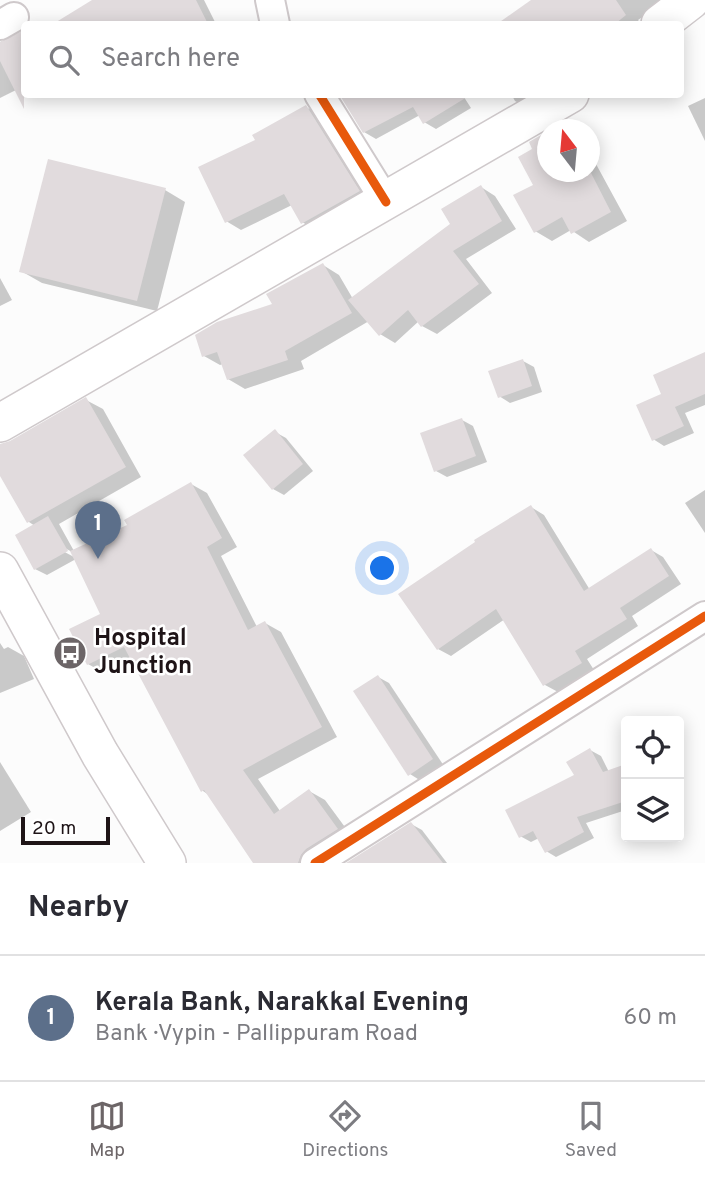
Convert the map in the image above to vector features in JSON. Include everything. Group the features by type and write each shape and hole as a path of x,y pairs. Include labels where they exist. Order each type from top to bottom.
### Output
{"main road":[{"path":"664,21 691,0"},
{"path":"0,423 563,98"},
{"path":"0,571 100,754 167,863"}],"street":[{"path":"270,0 274,21"},
{"path":"321,98 386,202"},
{"path":"316,863 705,616"}],"building":[{"path":"92,0 196,0 206,21 58,21"},
{"path":"531,0 616,0 626,15 619,21 501,21"},
{"path":"21,32 21,98 24,98 24,109 0,61 0,42"},
{"path":"341,98 465,98 423,124 413,107 363,133"},
{"path":"306,105 360,191 301,224 284,194 225,223 198,167 255,140 252,135"},
{"path":"537,137 537,182 596,182 611,212 571,234 562,217 534,233 513,195 533,185 518,157 532,149 529,142"},
{"path":"48,159 166,188 137,301 19,272"},
{"path":"481,185 502,221 453,251 479,284 421,327 408,310 379,336 348,300 450,224 441,209"},
{"path":"323,263 352,313 285,351 288,360 227,380 217,352 202,357 195,335 217,322 272,304 266,294"},
{"path":"705,352 705,394 675,407 684,426 652,441 636,405 661,394 653,375"},
{"path":"523,359 532,386 498,398 488,371"},
{"path":"86,397 126,467 27,523 0,476 0,444 10,441"},
{"path":"462,418 476,456 434,472 420,433"},
{"path":"275,429 303,464 272,490 243,455"},
{"path":"191,482 222,538 207,547 248,630 265,621 322,727 243,770 274,814 309,789 338,829 306,849 298,863 253,863 204,790 201,792 124,647 87,665 69,629 100,614 70,551 127,525 124,520"},
{"path":"531,505 584,591 651,548 669,576 620,608 627,619 575,651 582,663 543,686 496,609 437,650 398,594 475,542 474,540"},
{"path":"48,516 68,551 34,570 15,535"},
{"path":"378,675 433,759 408,776 353,691"},
{"path":"590,748 603,772 621,766 621,803 577,817 584,832 545,853 533,831 519,838 505,810 574,775 566,762"},
{"path":"411,822 443,863 346,863"}],"cycle path":[{"path":"321,98 386,202"},
{"path":"315,863 705,616"}],"place":[{"name":"Kerala Bank, Narakkal Evening","path":"98,559"},
{"name":"Hospital Junction","path":"70,653"}]}
